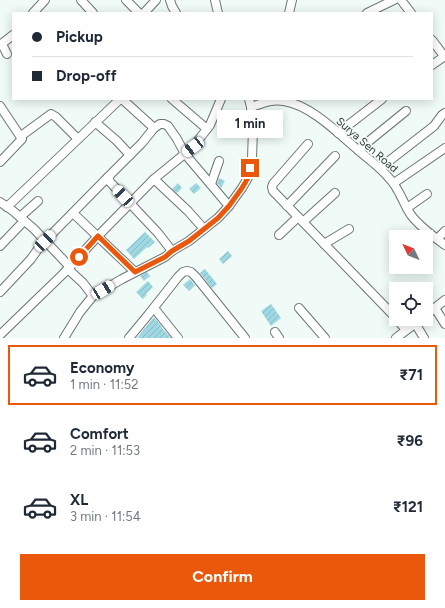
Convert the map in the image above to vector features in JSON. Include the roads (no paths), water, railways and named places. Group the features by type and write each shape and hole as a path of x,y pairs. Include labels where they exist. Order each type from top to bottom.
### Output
{"street":[{"path":"34,12 45,0"},
{"path":"81,0 92,12"},
{"path":"126,0 138,12"},
{"path":"145,12 156,0"},
{"path":"170,0 175,12"},
{"path":"215,0 218,12"},
{"path":"289,12 292,0"},
{"path":"369,12 394,0"},
{"path":"401,0 410,12"},
{"path":"7,54 1,44 12,35"},
{"path":"433,41 445,56 433,64"},
{"path":"93,296 34,229 13,211 2,205 78,139 118,100"},
{"path":"124,100 154,128"},
{"path":"173,100 207,129"},
{"path":"3,338 0,335 69,268 154,179 193,147 210,125 221,100"},
{"path":"338,133 379,100"},
{"name":"Surya Sen Road","path":"250,103 285,101 311,112 380,168 394,183 411,215 445,246"},
{"path":"64,338 80,312 93,296 165,257 189,241 218,218 229,206 249,176 252,159 253,128 250,103"},
{"path":"0,106 21,136"},
{"path":"358,150 406,111"},
{"path":"380,168 434,126 445,113"},
{"path":"0,162 22,139 21,136 51,114 78,139"},
{"path":"96,122 130,155"},
{"path":"0,292 31,259 45,241 142,144 154,128 160,124 168,126 185,154 229,206"},
{"path":"308,144 279,177 272,187 273,191 389,310"},
{"path":"394,183 445,148"},
{"path":"287,206 335,156"},
{"path":"211,184 219,162"},
{"path":"108,177 110,182 158,233 172,251"},
{"path":"154,179 188,211 204,229"},
{"path":"279,236 335,193"},
{"path":"407,208 427,194"},
{"path":"0,246 38,201"},
{"path":"73,213 135,272"},
{"path":"324,244 349,229"},
{"path":"437,239 445,231"},
{"path":"129,338 178,277 183,272 187,271 191,272 196,277 245,338"},
{"path":"445,300 435,308 445,324"},
{"path":"154,308 178,338"},
{"path":"299,308 324,338"},
{"path":"403,326 406,330"},
{"path":"396,338 411,326"},
{"path":"420,326 424,338"}]}
